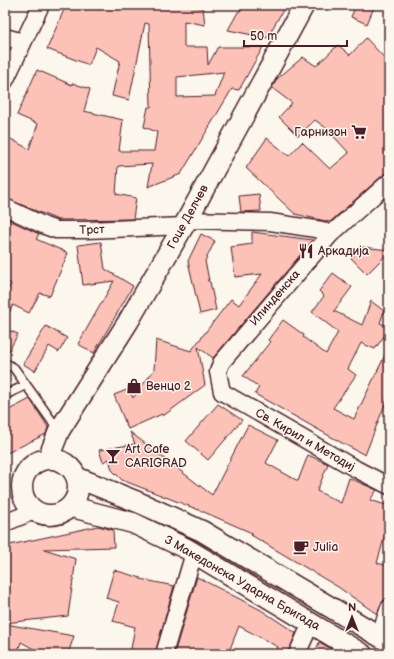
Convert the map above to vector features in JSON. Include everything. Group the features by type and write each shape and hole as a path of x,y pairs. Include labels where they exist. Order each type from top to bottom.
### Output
{"street":[{"path":"5,81 41,5"},
{"name":"Гоце Делчев","path":"61,428 128,322 186,223 304,5"},
{"path":"5,37 23,42"},
{"name":"Илинденска","path":"222,392 218,372 221,363 330,235 389,182"},
{"name":"Трст","path":"5,207 56,230 87,230 186,223 270,222 322,230 330,235"},
{"name":"Св. Кирил и Методиј","path":"222,392 356,469 389,486"},
{"path":"5,523 22,502 22,487 14,476 35,463 56,461 61,428"},
{"name":"3 Македонска Ударна Бригада","path":"56,461 73,469 78,478 140,503 202,531 384,639"},
{"path":"22,502 47,516 60,514 72,507 77,498 79,488 78,478"},
{"path":"5,516 22,502"},
{"name":"3 Македонска Ударна Бригада","path":"72,507 133,523 194,553 362,654"},
{"path":"164,654 194,553"},
{"path":"384,639 389,608"},
{"path":"297,654 311,623"}],"lane":[{"path":"5,363 14,368 61,428"},
{"path":"5,396 26,385"}],"building":[{"path":"66,5 183,5 203,8 205,25 184,21 184,47 207,47 208,65 218,47 263,47 239,90 232,89 181,174 148,187 152,164 118,166 116,194 136,198 133,219 58,220 5,198 5,147 9,138 29,149 38,124 17,115 37,70 72,85 72,83 90,89 84,111 123,120 119,151 154,151 157,132 144,127 148,107 151,107 149,24 145,23 129,100 112,96 120,61 96,47 89,65 47,49","holes":["224,72 215,96 177,97 177,77"]},
{"path":"250,5 286,5 267,38 228,30 238,12"},
{"path":"356,5 375,5 367,24 351,17"},
{"name":"Гарнизон","path":"366,38 389,63 389,171 330,222 295,214 246,168 267,138 289,156 302,142 330,169 349,153 326,128 315,120 298,136 279,117 292,103 272,88 277,79 303,57 316,66 338,45 350,55"},
{"path":"259,194 261,211 241,212 239,196"},
{"path":"5,218 39,234 36,239 68,253 50,296 40,293 29,313 13,305 5,321 5,296 11,284 5,280"},
{"path":"252,232 313,240 213,358 198,347 205,385 163,416 162,414 128,429 114,395 129,389 133,398 154,370 156,340 191,351 231,299 239,305 262,274 235,277 231,247 252,244"},
{"path":"201,234 215,241 205,261 209,280 207,280 210,282 216,310 200,314 188,261"},
{"path":"101,242 105,269 133,286 94,353 78,344 114,281 83,285 78,245"},
{"path":"362,247 389,250 389,252 367,274 351,258"},
{"path":"333,273 352,287 334,311 362,325 371,301 384,311 380,323 389,327 375,349 361,343 348,369 356,375 333,408 354,419 389,347 389,394 365,455 255,394 259,387 243,376 270,342 268,340 283,320 304,335 303,337 326,354 338,332 312,312 324,296 319,291"},
{"path":"46,326 67,338 59,352 49,346 35,371 23,364"},
{"path":"5,329 18,334 5,358"},
{"path":"30,399 48,427 46,434 5,454 5,412"},
{"path":"218,404 242,420 208,460 186,441"},
{"path":"248,425 278,440 266,463 298,481 308,455 328,464 317,491 341,503 349,478 377,490 370,500 389,506 389,521 377,563 389,566 389,598 383,601 377,614 338,587 251,535 252,533 204,512 122,480 112,470 109,459 103,462 99,450 135,444 130,432 212,495"},
{"path":"98,526 113,530 114,547 44,549 76,559 68,616 5,623 5,546"},
{"path":"114,570 141,578 140,579 174,586 155,654 130,654 135,627 113,621 119,602 106,598"},
{"path":"197,577 261,610 296,633 288,654 275,654 278,647 239,626 228,654 174,654"},
{"path":"5,624 74,636 68,654 43,654 21,642 17,654 5,654"},
{"path":"319,642 340,654 315,654"}],"place":[{"name":"Гарнизон","path":"359,132"},
{"name":"Аркадија","path":"306,251"},
{"name":"Венцо 2","path":"134,386"},
{"name":"Art Cafe CARIGRAD","path":"113,456"},
{"name":"Julia","path":"301,547"}]}
